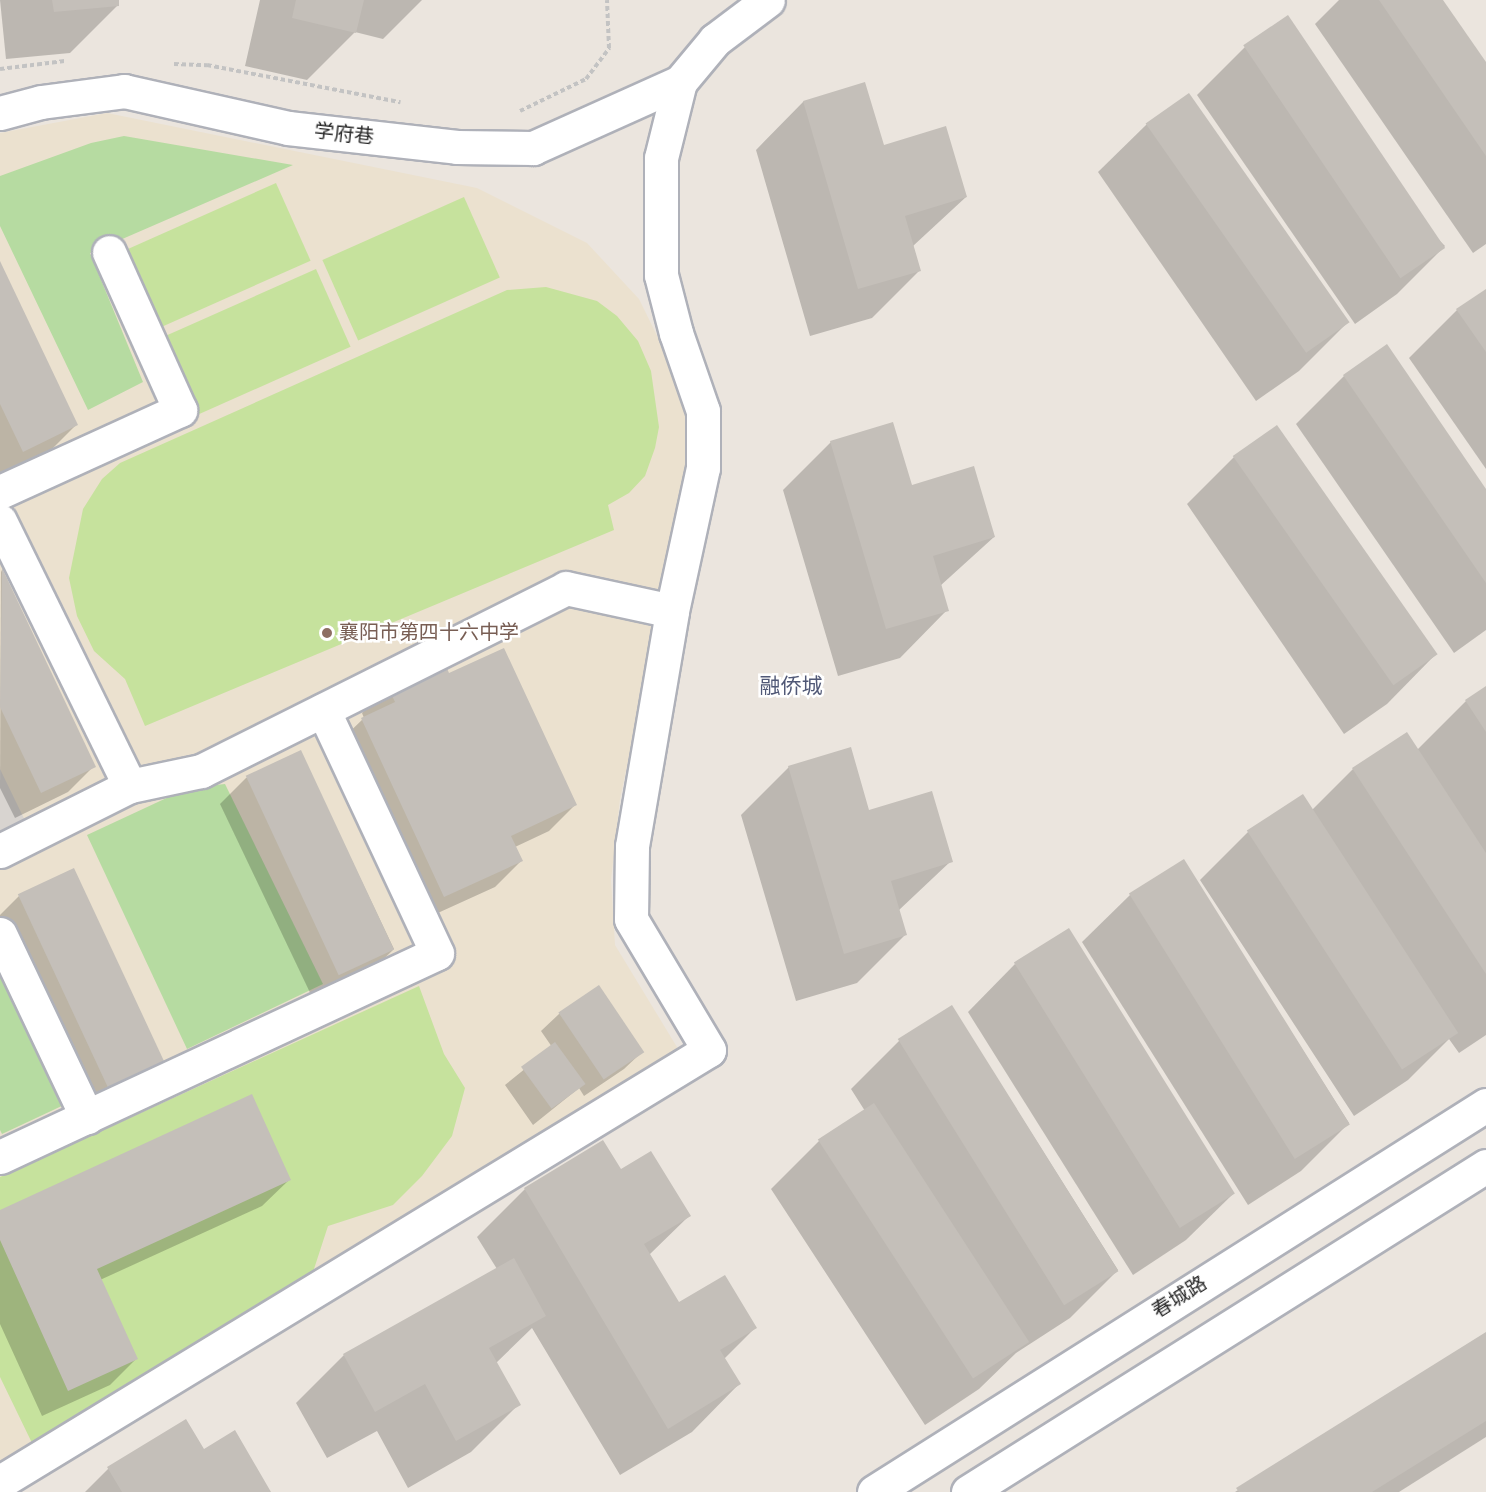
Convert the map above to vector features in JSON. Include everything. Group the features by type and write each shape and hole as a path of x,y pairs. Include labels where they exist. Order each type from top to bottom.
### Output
{"street":[{"path":"0,1482 709,1050 631,919 632,846 672,611 703,468 703,411 676,333 661,275 661,158 680,82 715,40 768,0"},
{"name":"学府巷","path":"0,113 41,102 124,91 288,128 457,147 532,148 680,82"},
{"path":"109,252 180,410 0,498 130,786"},
{"path":"0,851 130,786 201,771 566,588 672,611"},
{"path":"0,1157 437,953 323,710"},
{"path":"0,934 87,1116"},
{"name":"春城路","path":"874,1492 1486,1105"},
{"path":"968,1492 1486,1166"}],"path":[{"path":"516,113 586,79 609,48 607,0"},
{"path":"0,69 74,61"},
{"path":"163,63 207,65 403,103"}],"shaded area":[{"name":"襄阳市第四十六中学","path":"107,113 477,188 587,243 639,299 670,362 687,415 690,466 620,799 611,880 615,945 683,1057 0,1472 0,133"},
{"path":"0,769 32,835 0,851"}],"green space":[{"path":"124,136 293,165 90,253 143,382 88,410 0,226 0,176 91,143"},
{"path":"276,183 311,261 158,329 123,251"},
{"path":"464,197 500,277 358,340 322,260"},
{"path":"316,269 351,347 197,415 163,337"},
{"path":"546,287 597,301 617,316 638,341 651,371 659,427 655,448 645,476 629,493 608,505 614,530 145,726 125,679 94,651 77,616 69,578 83,509 102,479 120,463 507,290"},
{"path":"225,784 323,984 187,1049 87,835 188,788"},
{"path":"0,955 66,1104 2,1134 0,1130"},
{"path":"419,986 444,1054 465,1088 452,1136 422,1176 393,1205 328,1226 313,1272 32,1443 0,1377 0,1177"}],"building":[{"path":"52,0 119,0 119,6 54,12"},
{"path":"296,0 364,0 356,33 292,18"},
{"path":"1379,0 1443,0 1486,62 1486,156"},
{"path":"1288,15 1445,248 1400,278 1243,45"},
{"path":"865,82 884,145 946,126 967,197 905,216 921,271 858,289 803,101"},
{"path":"1189,93 1350,322 1306,353 1146,123"},
{"path":"0,261 78,425 23,452 0,404"},
{"path":"1486,289 1486,352 1456,309"},
{"path":"1387,344 1486,489 1486,583 1343,375"},
{"path":"893,422 912,485 974,466 995,537 933,556 949,611 886,629 830,441"},
{"path":"1277,425 1438,654 1393,685 1233,456"},
{"path":"2,568 96,767 41,793 0,707"},
{"path":"504,648 577,805 511,836 523,861 444,897 361,718 395,702 387,685 443,659 449,673"},
{"path":"1486,686 1486,732 1465,700"},
{"path":"1407,732 1486,853 1486,974 1352,768"},
{"path":"851,747 869,810 932,791 953,862 891,881 907,935 844,954 788,766"},
{"path":"301,750 394,949 339,975 246,776"},
{"path":"1303,794 1458,1033 1402,1070 1247,830"},
{"path":"1184,859 1350,1124 1295,1159 1129,893"},
{"path":"74,868 167,1067 111,1094 18,894"},
{"path":"1069,928 1235,1193 1180,1228 1014,962"},
{"path":"599,985 644,1052 604,1080 558,1012"},
{"path":"952,1005 1118,1271 1064,1305 898,1039"},
{"path":"555,1042 586,1084 552,1109 521,1067"},
{"path":"252,1094 291,1180 97,1269 138,1359 68,1391 0,1240 0,1210"},
{"path":"874,1103 1029,1342 973,1379 818,1139"},
{"path":"603,1140 621,1169 651,1151 691,1216 644,1244 679,1302 725,1275 757,1328 720,1350 741,1384 668,1429 524,1188"},
{"path":"514,1258 546,1316 489,1348 521,1405 456,1441 425,1384 375,1412 343,1354"},
{"path":"1486,1332 1486,1421 1372,1492 1239,1492 1236,1488"},
{"path":"186,1419 204,1449 235,1430 271,1492 122,1492 107,1467"}],"place":[{"name":"襄阳市第四十六中学","path":"327,633"}],"district":[{"name":"融侨城","path":"791,687"}]}
